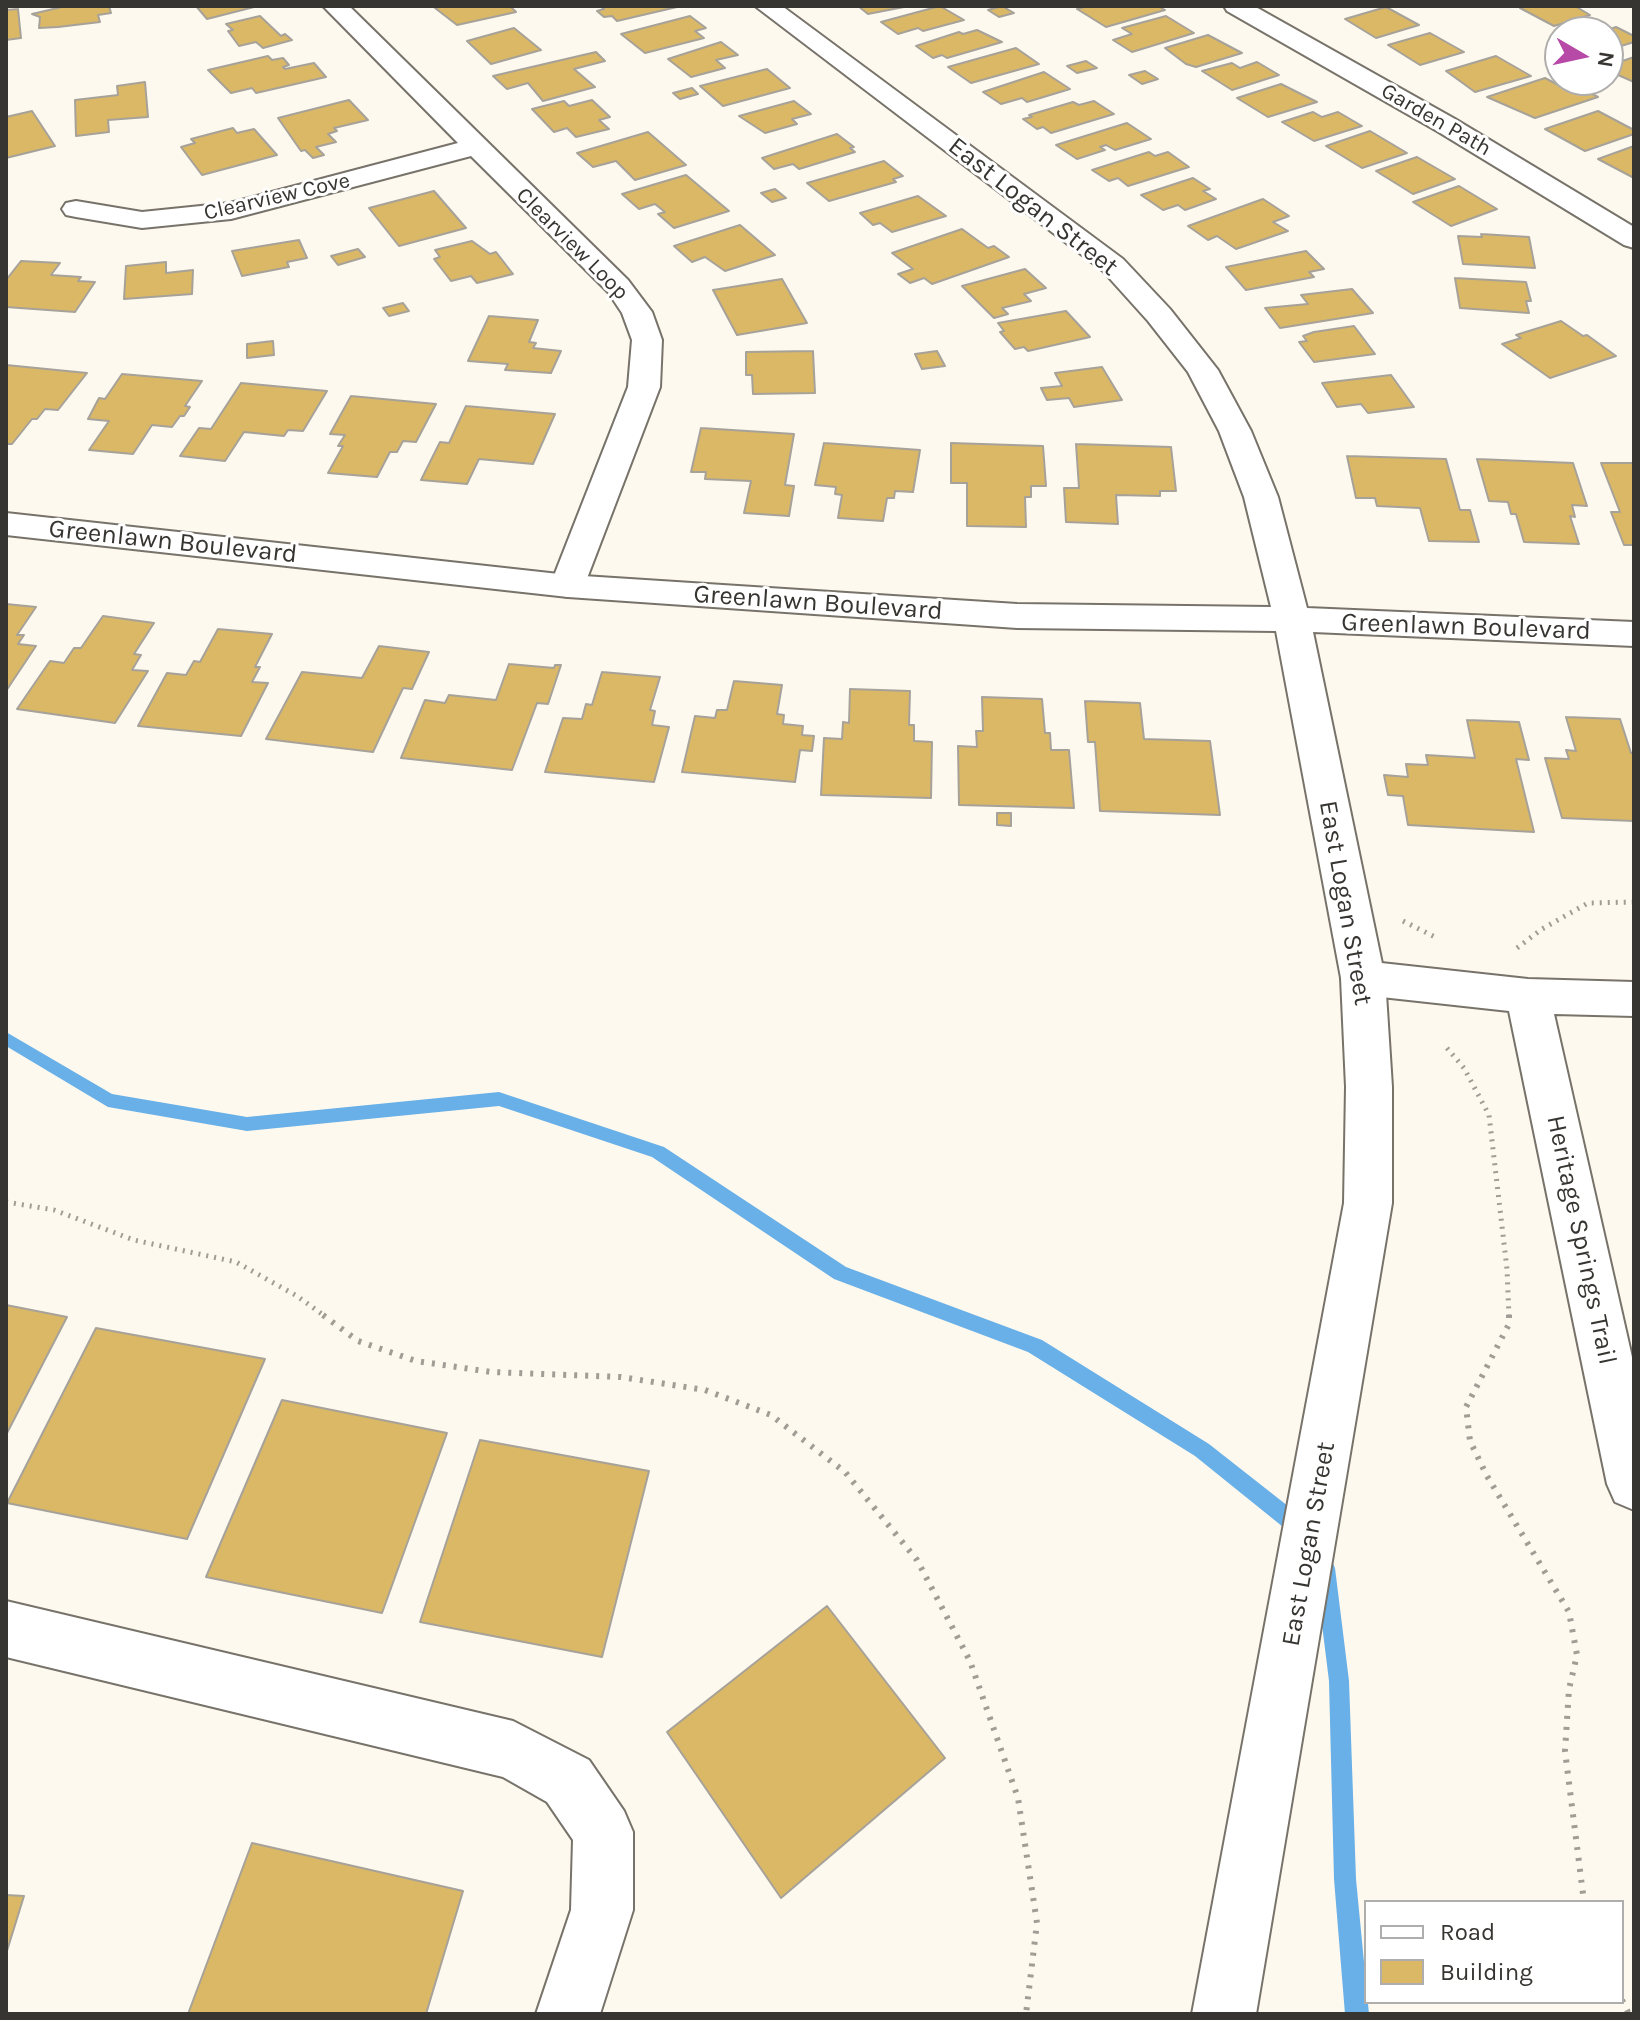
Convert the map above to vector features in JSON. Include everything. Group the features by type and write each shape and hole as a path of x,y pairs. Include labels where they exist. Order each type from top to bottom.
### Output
{"street":[{"name":"Clearview Loop","path":"335,6 618,286 637,312 647,340 644,387 568,586"},
{"name":"East Logan Street","path":"767,6 1113,265 1159,315 1202,370 1235,431 1261,497 1292,619 1363,978 1369,1087 1368,1203 1224,2014"},
{"name":"Garden Path","path":"1236,6 1500,157 1634,239"},
{"name":"Clearview Cove","path":"76,209 142,220 231,211 475,147"},
{"name":"Greenlawn Boulevard","path":"6,524 568,586 1017,616 1292,619 1634,634"},
{"path":"1363,978 1528,996 1634,999"},
{"name":"Heritage Springs Trail","path":"1528,996 1634,1484"},
{"path":"6,1629 513,1750 568,1781 603,1832 602,1910 568,2014"}],"path":[{"path":"1506,949 1518,948 1542,929 1588,903 1634,902"},
{"path":"1398,919 1439,940"},
{"path":"1447,1048 1464,1068 1489,1115 1507,1269 1509,1324 1466,1407 1470,1441 1487,1476 1569,1612 1577,1655 1569,1689 1565,1751 1584,1900"},
{"path":"6,1202 54,1210 134,1240 236,1262 297,1296 358,1341 416,1361 491,1372 621,1377 705,1390 771,1415 845,1472 917,1560 970,1661 1018,1798 1037,1923 1026,2014"}],"building":[{"path":"66,6 109,6 111,13 98,15 100,22 58,27 39,28 40,17 32,14"},
{"path":"196,6 258,6 207,19"},
{"path":"510,6 516,12 457,25 435,8"},
{"path":"600,6 677,7 617,21 597,11 604,9"},
{"path":"858,6 909,6 868,14"},
{"path":"940,6 964,20 898,34 881,22"},
{"path":"1002,6 1014,13 999,17 988,10"},
{"path":"1088,6 1158,6 1165,10 1106,27 1077,9"},
{"path":"1575,6 1590,15 1544,16 1544,21 1520,8"},
{"path":"1386,7 1419,25 1376,38 1345,19"},
{"path":"18,9 21,38 6,40 6,10"},
{"path":"260,16 281,36 285,34 292,40 263,48 256,42 239,46 228,31 233,30 226,24"},
{"path":"690,16 706,28 695,31 704,38 645,53 621,34"},
{"path":"1166,16 1194,33 1132,52 1113,40 1132,34 1122,28"},
{"path":"514,28 541,50 491,64 467,41"},
{"path":"977,30 1002,42 947,58 942,55 933,58 916,46 959,32 963,34"},
{"path":"1624,31 1634,36 1634,42 1624,45"},
{"path":"1430,33 1464,52 1420,65 1388,45"},
{"path":"1208,35 1242,53 1196,67 1186,64 1165,48"},
{"path":"721,42 738,55 716,60 725,68 691,77 668,59"},
{"path":"1016,48 1039,64 971,83 948,67"},
{"path":"596,52 605,61 574,69 595,87 543,101 528,83 507,89 493,76"},
{"path":"268,56 272,60 283,58 289,65 283,67 285,69 314,63 326,77 256,93 252,88 231,93 208,70"},
{"path":"1496,56 1531,76 1475,92 1446,71"},
{"path":"1634,57 1634,82 1624,78 1624,60"},
{"path":"1086,61 1097,68 1077,73 1067,66"},
{"path":"1257,62 1279,75 1232,90 1202,71 1232,63 1240,68"},
{"path":"767,69 790,88 723,106 700,86"},
{"path":"1145,71 1158,79 1142,84 1129,75"},
{"path":"1044,72 1070,89 1027,102 1022,98 1001,104 983,92"},
{"path":"1544,78 1544,96 1598,97 1535,118 1487,97"},
{"path":"145,82 148,117 108,120 109,132 76,136 75,100 118,95 117,86"},
{"path":"1281,84 1317,102 1268,117 1237,98"},
{"path":"692,88 698,94 680,99 673,93"},
{"path":"349,100 368,120 334,128 337,131 328,134 336,142 316,147 324,155 313,158 305,150 301,151 278,118"},
{"path":"592,100 610,117 599,120 609,129 576,137 567,128 554,132 532,109 564,101 569,106"},
{"path":"794,101 811,114 792,119 797,124 765,133 739,116"},
{"path":"1094,101 1114,114 1051,133 1043,127 1037,129 1023,119 1073,102 1079,105"},
{"path":"32,111 55,146 6,158 6,117"},
{"path":"1598,111 1634,130 1634,134 1585,151 1545,129"},
{"path":"1313,112 1322,117 1338,112 1362,126 1314,141 1282,122"},
{"path":"1127,123 1151,139 1115,150 1106,145 1100,147 1105,150 1077,159 1056,145"},
{"path":"233,128 237,133 254,129 277,155 202,175 181,147 195,143 191,139"},
{"path":"1370,131 1407,153 1362,168 1326,146"},
{"path":"648,132 686,165 635,180 616,161 593,167 577,153"},
{"path":"837,134 854,147 850,148 855,152 799,169 793,164 774,169 762,158"},
{"path":"1634,146 1634,178 1598,159"},
{"path":"1149,152 1155,156 1168,152 1189,167 1128,186 1118,178 1109,181 1092,170"},
{"path":"1417,157 1455,179 1413,194 1376,171"},
{"path":"884,161 903,176 893,179 896,182 829,201 807,183"},
{"path":"686,175 729,211 674,228 658,214 665,212 655,204 639,209 622,194"},
{"path":"1193,178 1210,189 1203,191 1216,199 1185,210 1178,205 1163,210 1141,195"},
{"path":"1459,186 1497,209 1451,226 1413,202"},
{"path":"775,189 786,198 772,202 761,193"},
{"path":"434,191 466,228 399,246 369,208"},
{"path":"918,196 946,216 892,232 880,223 873,225 860,213"},
{"path":"1263,199 1289,216 1273,222 1288,231 1236,249 1217,236 1208,240 1188,226"},
{"path":"740,225 775,255 725,271 705,257 692,262 674,246"},
{"path":"962,229 988,248 994,246 1009,257 932,284 924,278 910,283 898,274 913,269 892,253"},
{"path":"1481,234 1529,237 1535,268 1463,264 1458,236 1482,237"},
{"path":"299,240 307,258 287,262 289,267 242,276 232,251"},
{"path":"472,241 490,254 496,252 513,274 477,283 471,276 451,281 434,259 440,257 435,250"},
{"path":"358,249 365,257 338,265 331,256"},
{"path":"1306,251 1324,269 1309,272 1314,277 1246,290 1226,267"},
{"path":"21,261 60,263 51,275 81,277 78,281 95,282 75,312 6,307 6,280"},
{"path":"166,262 166,273 193,270 192,294 124,299 126,266"},
{"path":"1025,269 1046,288 1024,294 1031,301 1002,308 1008,314 994,318 962,286"},
{"path":"1455,278 1526,282 1531,301 1526,301 1529,313 1460,308"},
{"path":"782,279 807,323 737,335 713,290"},
{"path":"1352,289 1373,313 1280,328 1265,308 1308,304 1301,295"},
{"path":"403,303 409,311 389,316 383,308"},
{"path":"1066,311 1090,337 1028,351 1024,347 1015,349 1000,332 1004,331 998,323"},
{"path":"489,316 538,320 529,342 536,343 533,348 561,351 551,373 505,370 508,364 468,361"},
{"path":"1561,321 1616,356 1550,378 1502,344 1521,338 1516,335"},
{"path":"1354,326 1375,354 1314,362 1299,342 1307,341 1303,336 1314,332"},
{"path":"273,341 274,355 247,358 247,344"},
{"path":"813,351 815,393 753,394 752,375 746,375 746,352"},
{"path":"937,351 945,366 922,369 915,354"},
{"path":"6,365 87,373 58,410 45,409 37,419 32,419 12,444 6,444"},
{"path":"1102,367 1122,400 1074,407 1069,398 1047,400 1041,388 1062,386 1055,373"},
{"path":"122,374 202,381 185,406 190,407 184,416 180,416 172,427 152,425 133,454 89,450 109,421 88,419 99,398 105,399"},
{"path":"1391,375 1414,407 1368,413 1361,404 1337,407 1322,383"},
{"path":"241,383 327,391 303,431 288,430 284,436 244,432 225,461 180,456 199,428 211,429"},
{"path":"351,396 436,404 416,442 403,441 397,452 390,452 377,477 328,473 343,446 338,446 345,435 330,434"},
{"path":"466,406 555,414 533,464 479,459 467,484 421,480 440,442 449,443"},
{"path":"701,428 794,434 785,485 794,486 789,516 744,513 751,481 705,479 706,472 691,472"},
{"path":"824,443 920,450 913,492 895,491 894,498 887,498 883,521 838,518 842,495 835,494 836,487 815,485"},
{"path":"951,443 1043,446 1046,486 1031,486 1031,497 1025,497 1026,527 967,526 967,483 951,483"},
{"path":"1076,444 1171,447 1176,491 1160,491 1160,496 1116,495 1118,524 1066,522 1064,488 1079,488"},
{"path":"1347,456 1446,459 1460,510 1470,510 1479,542 1429,541 1420,508 1377,506 1375,498 1356,498"},
{"path":"1477,459 1573,463 1587,506 1572,505 1575,517 1570,516 1579,544 1524,542 1516,514 1511,514 1508,502 1489,501"},
{"path":"1601,463 1634,463 1634,545 1624,545 1611,512 1620,512"},
{"path":"6,604 36,607 17,635 24,635 18,644 36,646 6,691"},
{"path":"103,616 154,623 134,654 141,655 132,670 148,671 115,723 17,709 50,661 64,663 74,648 81,648"},
{"path":"218,629 272,634 255,667 260,667 252,682 268,683 241,736 138,726 167,673 186,675 194,661 200,662"},
{"path":"379,646 429,652 412,689 403,688 373,752 266,739 302,672 362,678"},
{"path":"509,664 554,668 561,665 548,704 537,703 512,770 401,758 425,700 445,703 449,695 496,700"},
{"path":"602,672 660,677 650,710 655,711 652,725 669,727 654,782 545,772 563,718 582,719 586,704 592,705"},
{"path":"734,681 782,685 777,714 784,715 783,724 803,726 802,735 814,736 812,751 800,750 795,782 682,772 695,716 715,718 717,710 727,710"},
{"path":"850,689 910,691 909,725 914,725 914,741 932,742 931,798 821,795 824,738 842,739 843,722 849,723"},
{"path":"982,697 1042,699 1045,733 1050,733 1051,750 1069,750 1074,808 959,805 958,746 977,747 976,731 983,731"},
{"path":"1085,701 1140,703 1144,739 1210,741 1220,815 1100,811 1095,742 1088,742"},
{"path":"1566,717 1620,719 1631,753 1634,753 1634,821 1562,818 1545,758 1569,759 1566,750 1576,751"},
{"path":"1467,720 1519,722 1529,760 1516,759 1534,832 1408,825 1403,796 1388,795 1384,775 1408,777 1406,764 1428,765 1426,755 1475,758"},
{"path":"997,813 1011,813 1011,826 997,825"},
{"path":"6,1305 67,1317 6,1435"},
{"path":"96,1328 265,1359 187,1539 7,1503"},
{"path":"282,1400 447,1433 382,1613 206,1577"},
{"path":"480,1440 649,1471 602,1657 420,1622"},
{"path":"827,1606 945,1758 781,1898 667,1732"},
{"path":"252,1843 463,1891 426,2014 188,2014"},
{"path":"6,1895 24,1896 6,1954"}],"waterway":[{"path":"6,1038 108,1100 247,1124 499,1099 658,1152 840,1273 1035,1346 1202,1450 1300,1528"},
{"path":"1325,1568 1339,1681 1345,1879 1357,2014"}]}
